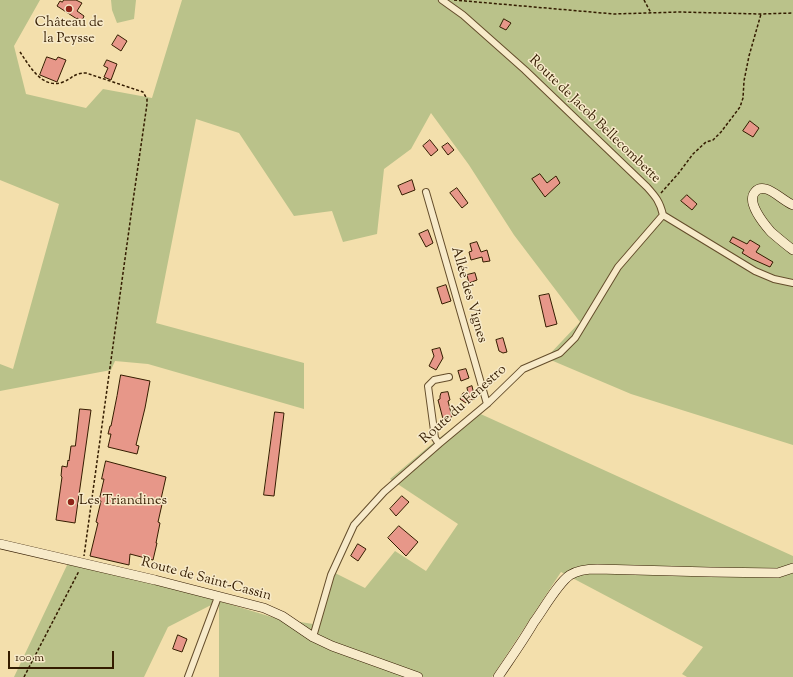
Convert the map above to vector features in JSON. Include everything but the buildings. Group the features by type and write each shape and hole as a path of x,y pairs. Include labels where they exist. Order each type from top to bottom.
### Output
{"street":[{"name":"Route de Jacob Bellecombette","path":"442,0 451,8 463,15 525,70 647,187 656,197 663,215"},
{"path":"793,205 768,189 760,188 754,192 752,196 755,210 770,231 793,250"},
{"name":"Allée des Vignes","path":"426,192 487,404"},
{"name":"Route du Fenestro","path":"313,637 331,575 354,526 384,492 487,404 523,369 560,353 575,338 618,267 663,215"},
{"path":"663,215 755,271 774,279 793,283"},
{"path":"439,444 435,438 428,386 434,380 449,377"},
{"name":"Route de Saint-Cassin","path":"0,544 155,580 264,608 282,616 313,637 332,646 418,677"},
{"path":"498,677 545,606 568,576 575,572 597,569 778,573 793,568"},
{"path":"188,677 218,597"}],"path":[{"path":"449,0 614,14 679,12 761,14 793,13"},
{"path":"644,0 651,13"},
{"path":"656,197 678,174 693,154 706,142 713,140 722,132 740,107 743,98 748,56 761,14"},
{"path":"20,52 35,74 47,82 61,83 79,73 86,73 143,92 147,99 83,564 24,677"}],"green space":[{"path":"0,0 40,0 14,46 26,94 86,108 103,89 152,98 182,0 793,0 793,445 631,394 546,358 580,322 514,235 469,165 431,113 411,149 384,169 377,234 343,242 332,211 294,216 239,133 196,119 156,323 304,363 304,409 148,364 115,361 111,370 0,391 0,364 13,369 59,204 0,180"},
{"path":"111,0 136,0 134,19 117,23 112,10"},
{"path":"474,411 793,556 793,677 687,677 682,674 703,647 561,572 492,677 219,677 219,601 275,618 313,624 329,570 365,588 395,551 426,571 458,524 390,479"},
{"path":"69,561 219,601 168,627 144,677 14,677"}],"place":[{"name":"Château de la Peysse","path":"69,9"},
{"name":"Les Triandines","path":"71,502"}]}
